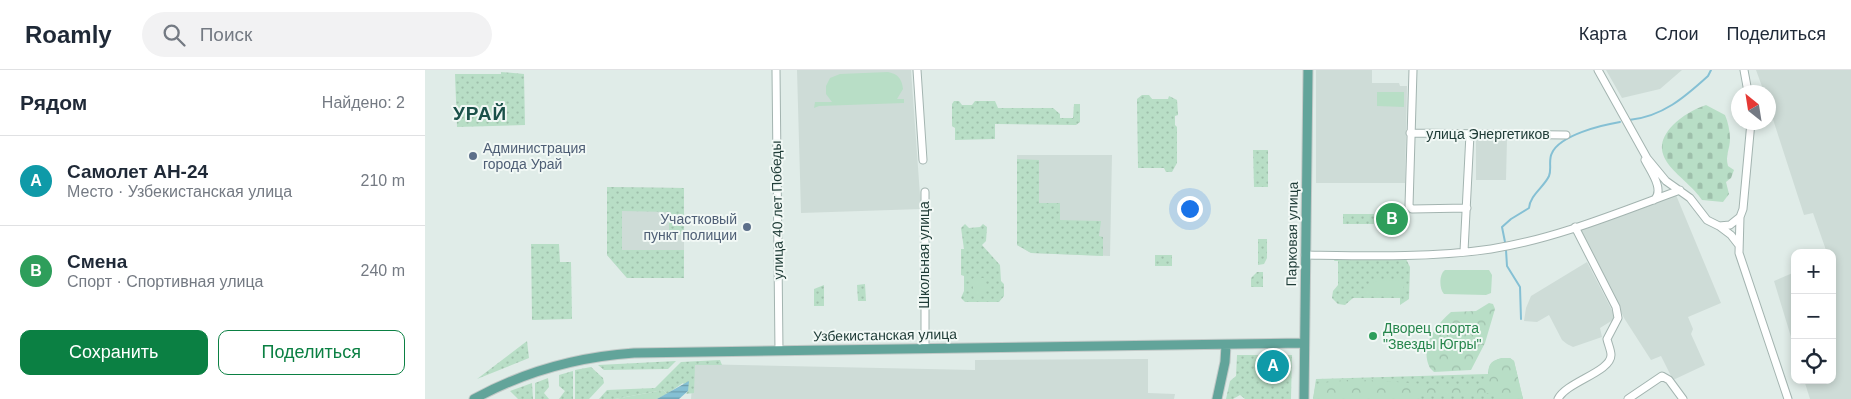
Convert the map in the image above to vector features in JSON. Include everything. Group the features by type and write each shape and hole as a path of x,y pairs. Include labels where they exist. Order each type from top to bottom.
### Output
{"main road":[{"name":"Парковая улица","path":"1304,399 1307,70"},
{"name":"Узбекистанская улица","path":"474,399 518,377 553,366 592,357 634,353 1304,343"},
{"path":"1217,399 1225,362 1226,345"}],"street":[{"name":"улица 40 лет Победы","path":"776,70 779,351"},
{"path":"917,70 923,160"},
{"path":"1413,70 1410,133 1410,208 1467,208"},
{"path":"1598,70 1642,152 1659,190 1658,196 1653,200"},
{"path":"1744,70 1747,85"},
{"path":"1750,130 1746,196 1740,217 1739,253 1767,342 1788,399"},
{"name":"улица Энергетиков","path":"1410,133 1566,134"},
{"path":"1464,251 1470,134"},
{"path":"1642,152 1666,181 1691,198 1701,215 1731,235 1738,244"},
{"path":"1305,255 1412,255 1501,247 1575,227 1680,190"},
{"name":"Школьная улица","path":"925,192 925,348"},
{"path":"1719,226 1729,225 1740,217"},
{"path":"1558,399 1562,392 1608,362 1611,353 1607,339 1618,318 1616,307 1575,227"},
{"path":"1628,399 1662,376 1669,380 1683,399"}],"shaded area":[{"path":"797,70 911,70 921,209 801,213"},
{"path":"1316,70 1372,70 1372,83 1399,83 1400,86 1407,86 1405,183 1316,183"},
{"path":"1606,70 1682,70 1660,89 1622,98"},
{"path":"1756,70 1851,70 1851,399 1810,399 1805,384 1836,384 1836,249 1826,249 1813,213 1804,215 1776,129 1776,85 1761,85"},
{"path":"1476,139 1507,139 1506,180 1476,180"},
{"path":"1017,155 1112,155 1110,256 1031,253 1017,245"},
{"path":"607,187 684,188 684,278 627,278 607,255"},
{"path":"1676,195 1721,303 1688,317 1693,329 1691,334 1705,365 1673,380 1661,356 1651,360 1624,318 1581,231 1583,228"},
{"path":"1587,262 1616,318 1600,328 1602,337 1573,347 1562,340 1549,315 1537,322 1524,321 1526,308 1531,296"},
{"path":"1791,274 1791,337 1774,281"},
{"path":"1148,359 1148,393 1175,394 1174,399 691,399 694,364 975,370 975,360"}],"green space":[{"path":"501,72 524,74 525,125 457,127 455,74 501,74"},
{"path":"888,72 897,76 902,82 903,89 897,99 904,99 904,103 819,106 814,108 815,102 832,102 826,94 826,86 830,78 840,74"},
{"path":"1377,92 1404,92 1404,107 1377,106"},
{"path":"1142,95 1149,95 1152,99 1168,99 1169,96 1177,100 1178,115 1175,116 1175,125 1177,127 1177,163 1172,172 1166,172 1164,168 1138,168 1137,99"},
{"path":"954,101 959,101 962,105 972,105 975,101 995,101 998,108 1053,108 1060,114 1060,118 1073,118 1074,104 1080,104 1080,122 1076,125 995,124 995,139 955,140 955,128 952,126 952,104"},
{"path":"1706,105 1725,115 1728,124 1730,143 1727,162 1728,166 1734,170 1731,178 1726,182 1729,194 1723,202 1702,200 1670,166 1664,157 1662,147 1664,137 1673,125 1688,113"},
{"path":"1253,150 1268,150 1268,187 1254,187"},
{"path":"1017,159 1039,160 1039,203 1060,203 1060,220 1101,221 1099,236 1103,237 1103,256 1031,253 1017,245"},
{"path":"607,187 684,188 684,234 669,234 669,212 622,211 622,250 684,250 684,278 627,278 607,255"},
{"path":"1343,214 1374,214 1374,224 1343,224"},
{"path":"965,224 969,228 980,227 983,224 987,227 986,241 982,245 1000,265 1001,281 1004,284 1004,296 999,302 965,302 961,298 964,291 964,276 961,275 961,249 964,249 961,228"},
{"path":"1258,239 1267,239 1267,258 1264,264 1258,265"},
{"path":"531,244 559,244 560,262 571,262 572,319 532,320"},
{"path":"1155,255 1172,255 1172,266 1155,266"},
{"path":"1335,259 1406,259 1410,267 1409,299 1400,305 1400,298 1353,298 1345,305 1338,304 1332,298 1333,291 1338,285 1338,261 1334,261"},
{"path":"1445,270 1489,270 1492,275 1491,293 1486,295 1444,294 1440,282"},
{"path":"1257,272 1263,272 1263,287 1251,287 1251,278"},
{"path":"973,278 985,278 985,295 973,295"},
{"path":"1379,280 1403,281 1404,296 1366,295 1366,285"},
{"path":"865,284 866,301 858,301 857,285"},
{"path":"824,285 824,306 814,306 814,289"},
{"path":"1489,303 1493,304 1495,309 1485,343 1471,370 1434,372 1427,360 1427,352 1431,337 1440,323 1451,312 1476,311"},
{"path":"527,341 529,358 477,379"},
{"path":"1237,355 1292,355 1291,399 1245,399 1240,395 1233,399 1226,399 1230,381 1236,376"},
{"path":"1502,358 1510,358 1514,361 1523,399 1313,399 1316,379 1488,374 1491,363"},
{"path":"1502,358 1510,358 1514,361 1523,399 1498,399 1494,393 1423,394 1419,395 1419,399 1313,399 1315,388 1329,382 1350,380 1458,386 1477,384 1488,379 1490,365"},
{"path":"720,360 722,365 695,365 694,393 686,394 688,391 683,383 667,394 663,390 615,399 599,399 607,390 655,388 681,362"},
{"path":"676,361 668,369 604,370 598,365"},
{"path":"591,367 603,378 604,383 589,399 575,399 575,370"},
{"path":"573,371 573,399 559,399 565,391 559,386 559,375"},
{"path":"548,378 549,387 544,393 549,399 535,399 535,383"},
{"path":"532,383 533,399 518,399 510,391"},
{"path":"663,390 667,394 657,399 615,399"}],"water":[{"path":"689,381 688,391 679,399 657,399"}],"waterway":[{"path":"1629,120 1652,115 1672,105 1708,76 1711,70"},
{"path":"1505,242 1502,227 1529,208 1534,195 1549,176 1551,156 1556,147 1563,141 1582,132 1620,122"},
{"path":"1506,250 1507,266 1520,287 1521,319"}],"place":[{"name":"Администрация города Урай","path":"473,156"},
{"name":"Смена","path":"1392,219"},
{"name":"Участковый пункт полиции","path":"747,227"},
{"name":"Дворец спорта \"Звезды Югры\"","path":"1373,336"},
{"name":"Самолет АН-24","path":"1273,366"}],"district":[{"name":"УРАЙ","path":"480,113"}]}
